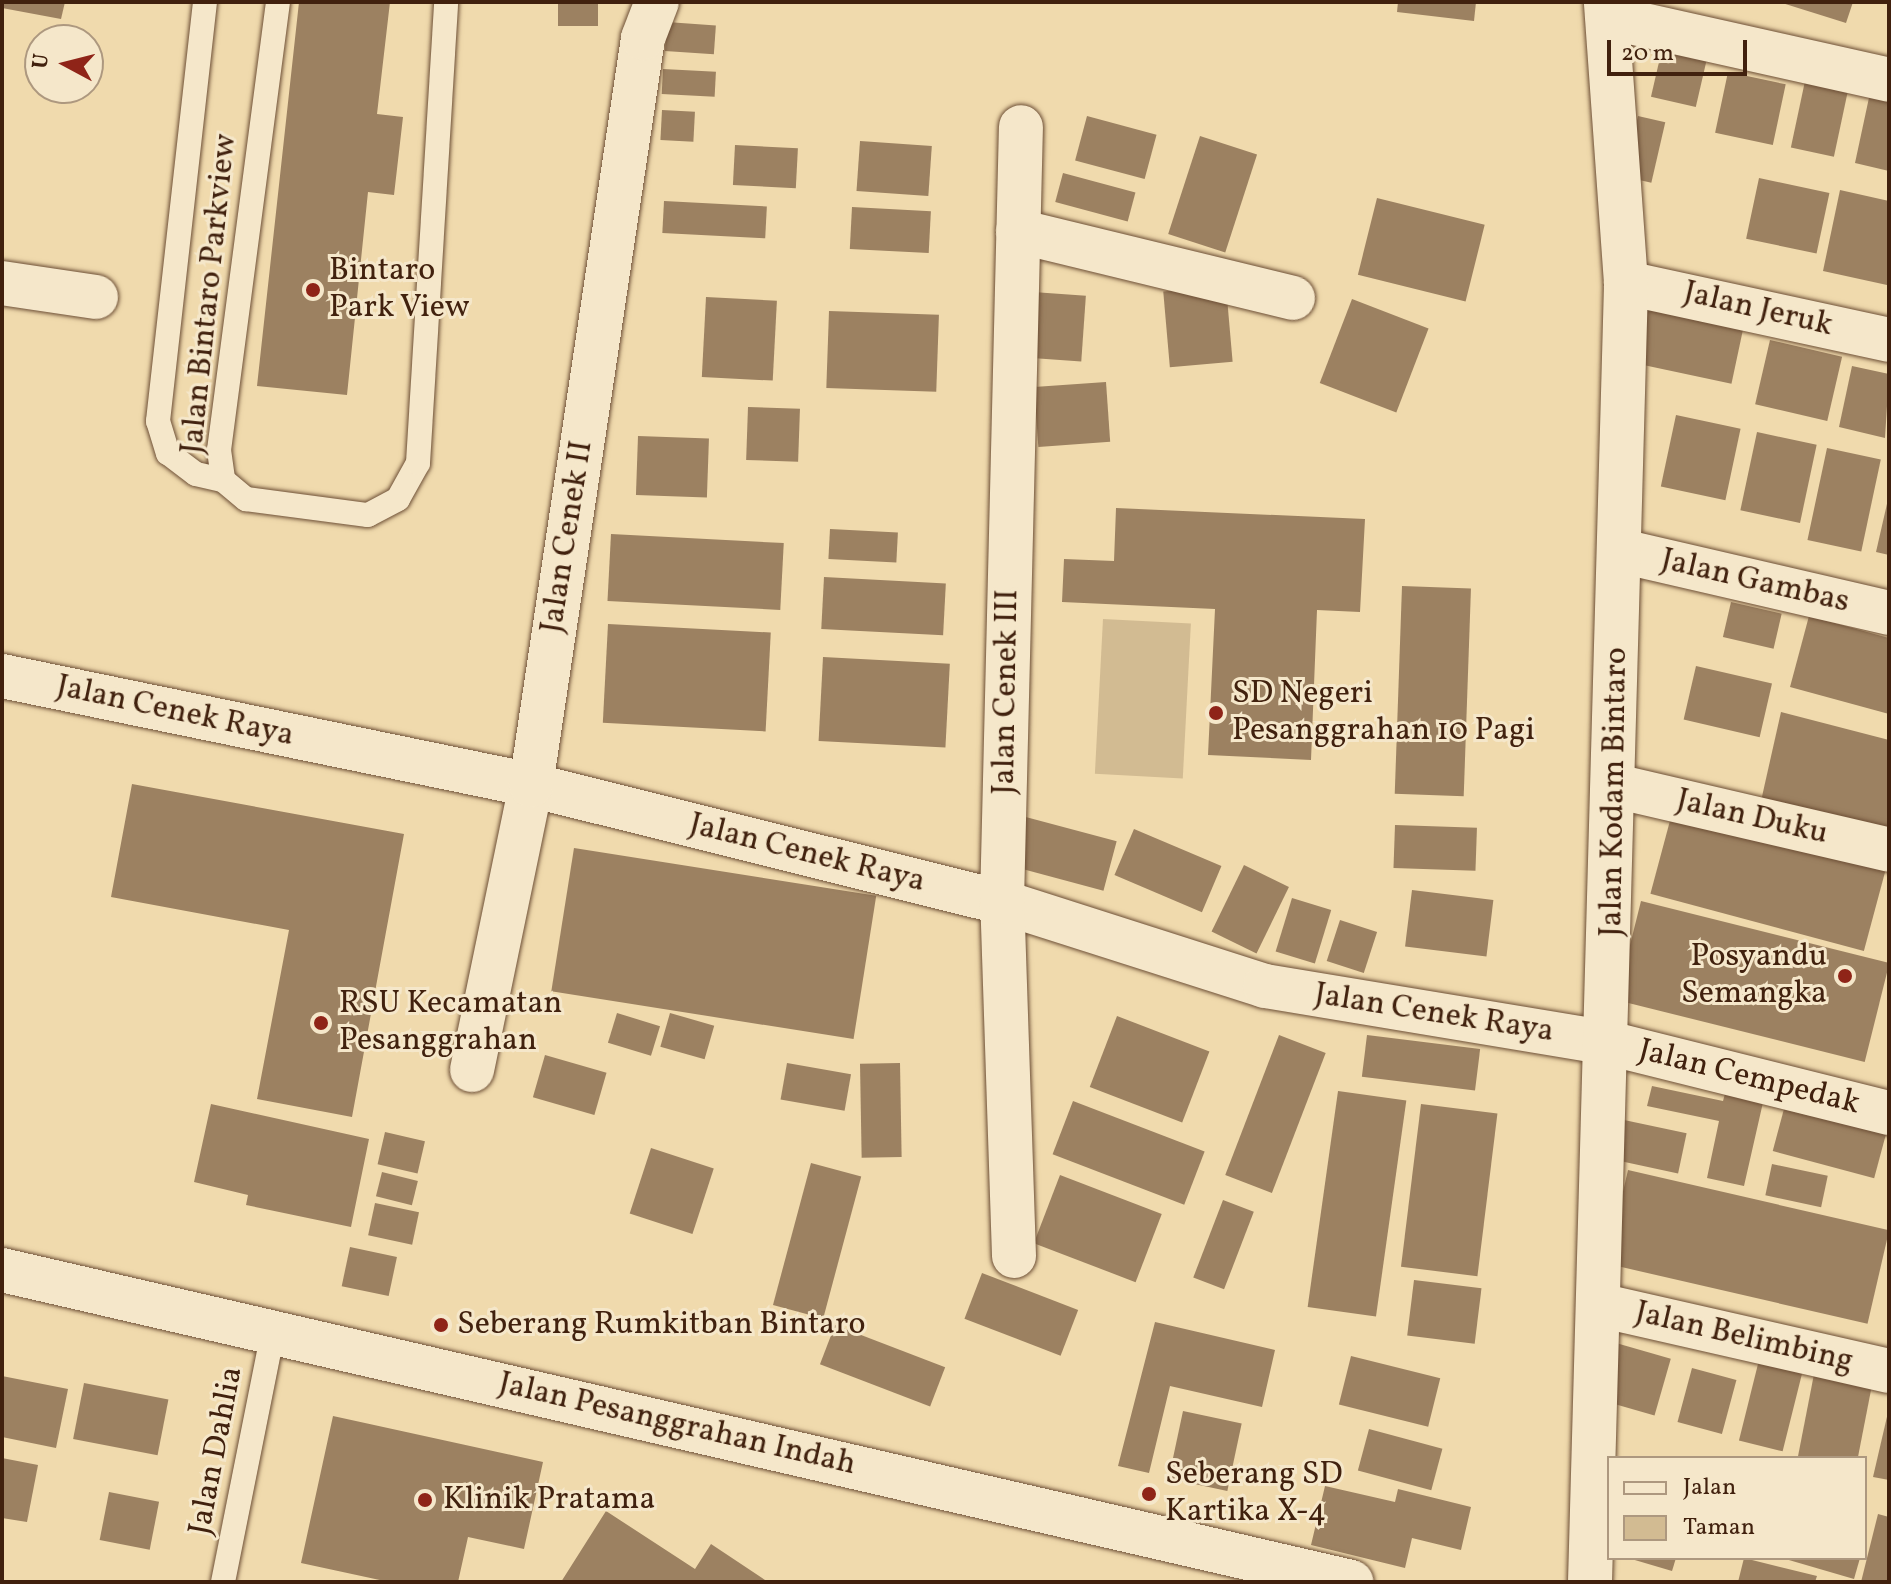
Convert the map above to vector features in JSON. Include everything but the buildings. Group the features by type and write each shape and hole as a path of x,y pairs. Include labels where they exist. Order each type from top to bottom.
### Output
{"street":[{"name":"Jalan Cenek II","path":"472,1070 531,785 643,38 657,2"},
{"path":"1607,10 1889,80"},
{"name":"Jalan Kodam Bintaro","path":"1590,1582 1608,1043 1626,283 1607,10"},
{"name":"Jalan Cenek III","path":"1014,1256 1002,902 1021,127"},
{"path":"1018,231 1293,298"},
{"path":"2,283 96,297"},
{"name":"Jalan Jeruk","path":"1626,283 1889,340"},
{"name":"Jalan Gambas","path":"1621,551 1889,613"},
{"name":"Jalan Cenek Raya","path":"2,676 531,785 1002,902 1265,986 1608,1043"},
{"name":"Jalan Duku","path":"1615,786 1889,850"},
{"name":"Jalan Cempedak","path":"1608,1043 1889,1113"},
{"name":"Jalan Pesanggrahan Indah","path":"2,1270 1351,1582"},
{"name":"Jalan Belimbing","path":"1599,1305 1889,1371"}],"lane":[{"path":"205,2 158,421 168,453 196,474 223,480"},
{"name":"Jalan Bintaro Parkview","path":"278,2 219,450 223,480 246,499 368,515 398,499 418,463 446,2"},
{"name":"Jalan Dahlia","path":"223,1582 273,1332"}],"green space":[{"path":"1103,619 1191,624 1183,778 1095,774"}],"place":[{"name":"Bintaro Park View","path":"313,290"},
{"name":"SD Negeri Pesanggrahan 10 Pagi","path":"1216,713"},
{"name":"Posyandu Semangka","path":"1845,976"},
{"name":"RSU Kecamatan Pesanggrahan","path":"321,1023"},
{"name":"Seberang Rumkitban Bintaro","path":"441,1325"},
{"name":"Seberang SD Kartika X-4","path":"1149,1494"},
{"name":"Klinik Pratama","path":"425,1500"}]}
